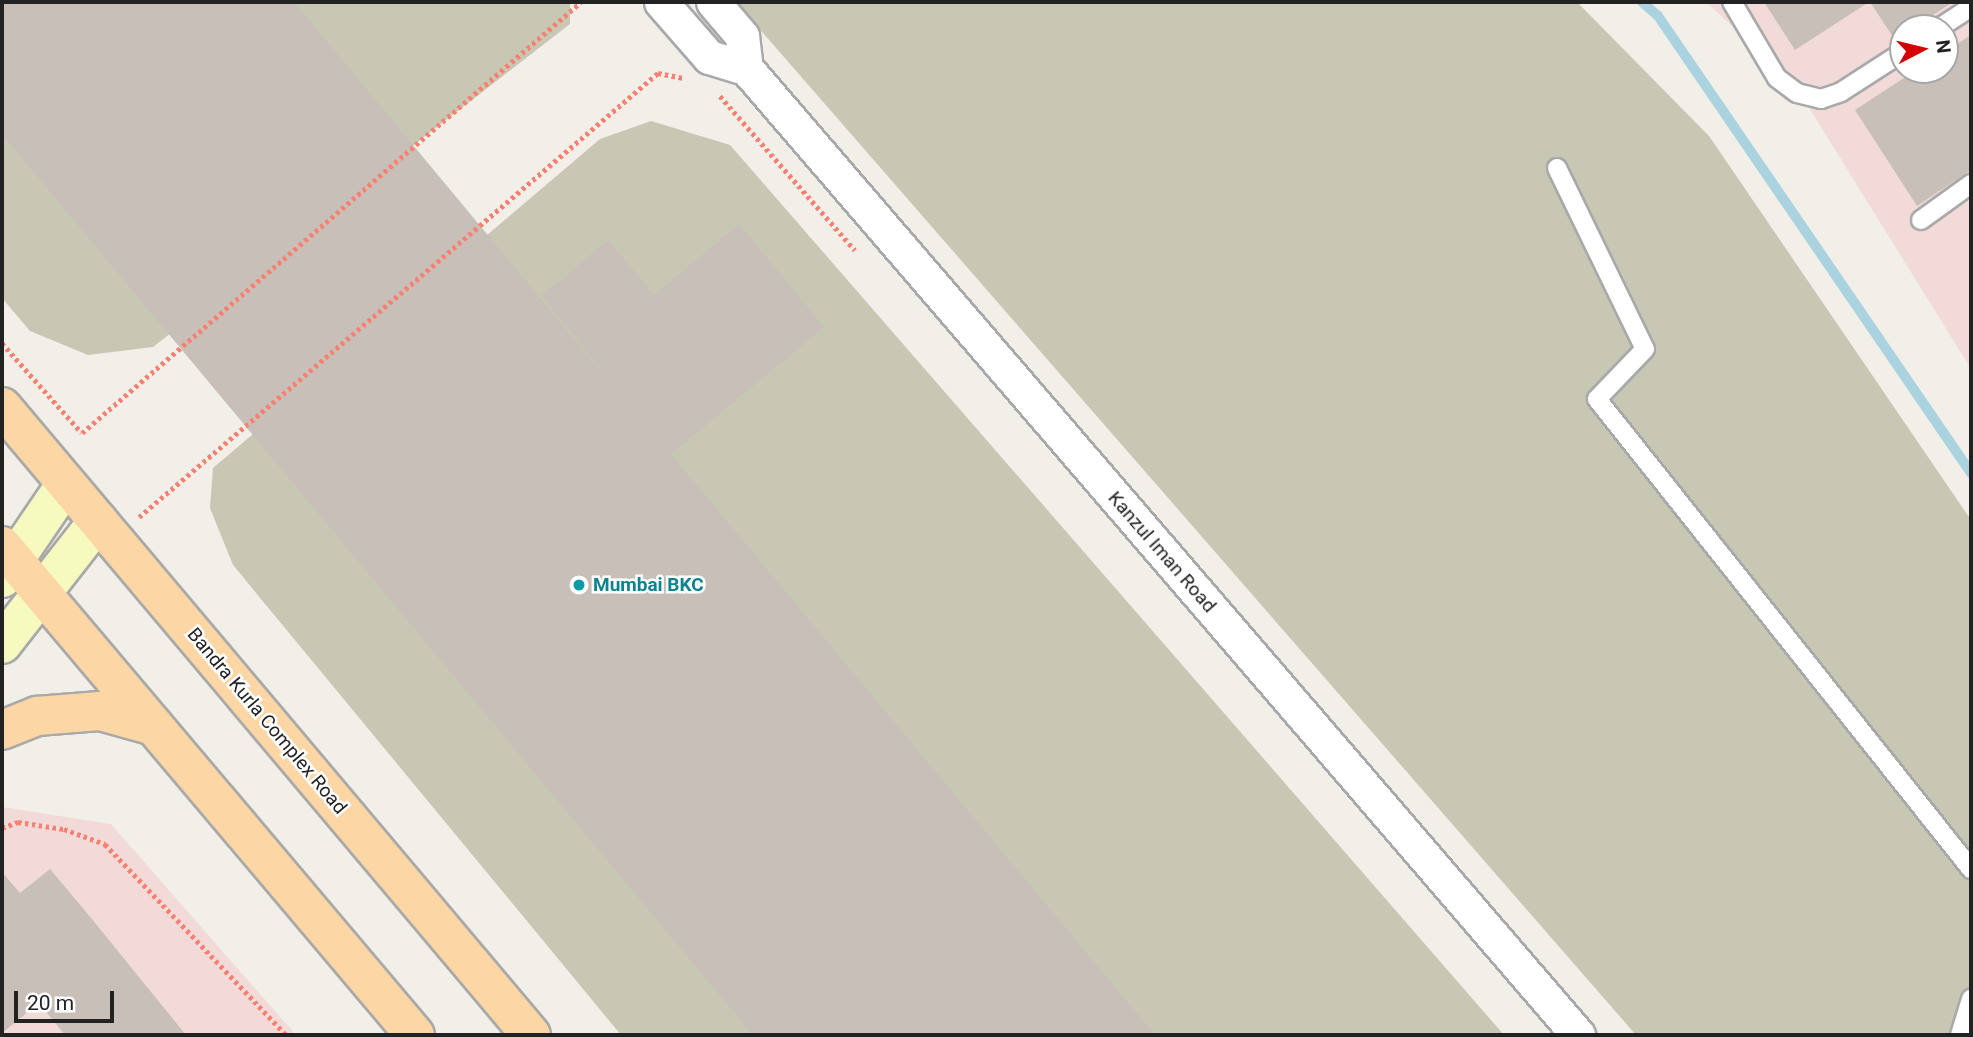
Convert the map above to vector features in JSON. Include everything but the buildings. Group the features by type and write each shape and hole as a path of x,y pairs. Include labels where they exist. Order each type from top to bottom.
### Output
{"main road":[{"name":"Bandra Kurla Complex Road","path":"2,407 66,484 115,522 531,1035"},
{"path":"66,484 6,562 41,592 415,1035"},
{"path":"2,644 41,592 115,522"},
{"path":"2,730 37,716 100,711 154,726"}],"street":[{"path":"660,2 709,57 746,68 742,36 713,2"},
{"name":"Kanzul Iman Road","path":"746,68 1578,1035"}],"lane":[{"path":"1732,2 1777,78 1797,93 1821,99 1841,92 1889,61"},
{"path":"1558,169 1645,349 1597,399 1971,869"},
{"path":"1921,220 1971,184"},
{"path":"1960,1035 1971,999"}],"path":[{"path":"2,343 82,433 581,2"},
{"path":"115,522 659,73"},
{"path":"2,828 18,822 64,829 105,844 286,1035"}],"shaded area":[{"path":"2,2 570,2 570,24 153,347 88,355 30,331 2,298"},
{"path":"736,2 1577,2 1709,136 1971,520 1971,1035 1636,1035"},
{"path":"1706,2 1971,2 1971,369 1793,82"},
{"name":"Mumbai BKC","path":"651,121 730,145 1504,1035 621,1035 233,565 210,508 213,468 600,139"},
{"path":"2,807 111,824 296,1035 2,1035"}],"waterway":[{"path":"1642,2 1658,16 1971,473"}],"place":[{"name":"Mumbai BKC","path":"579,585"}]}
